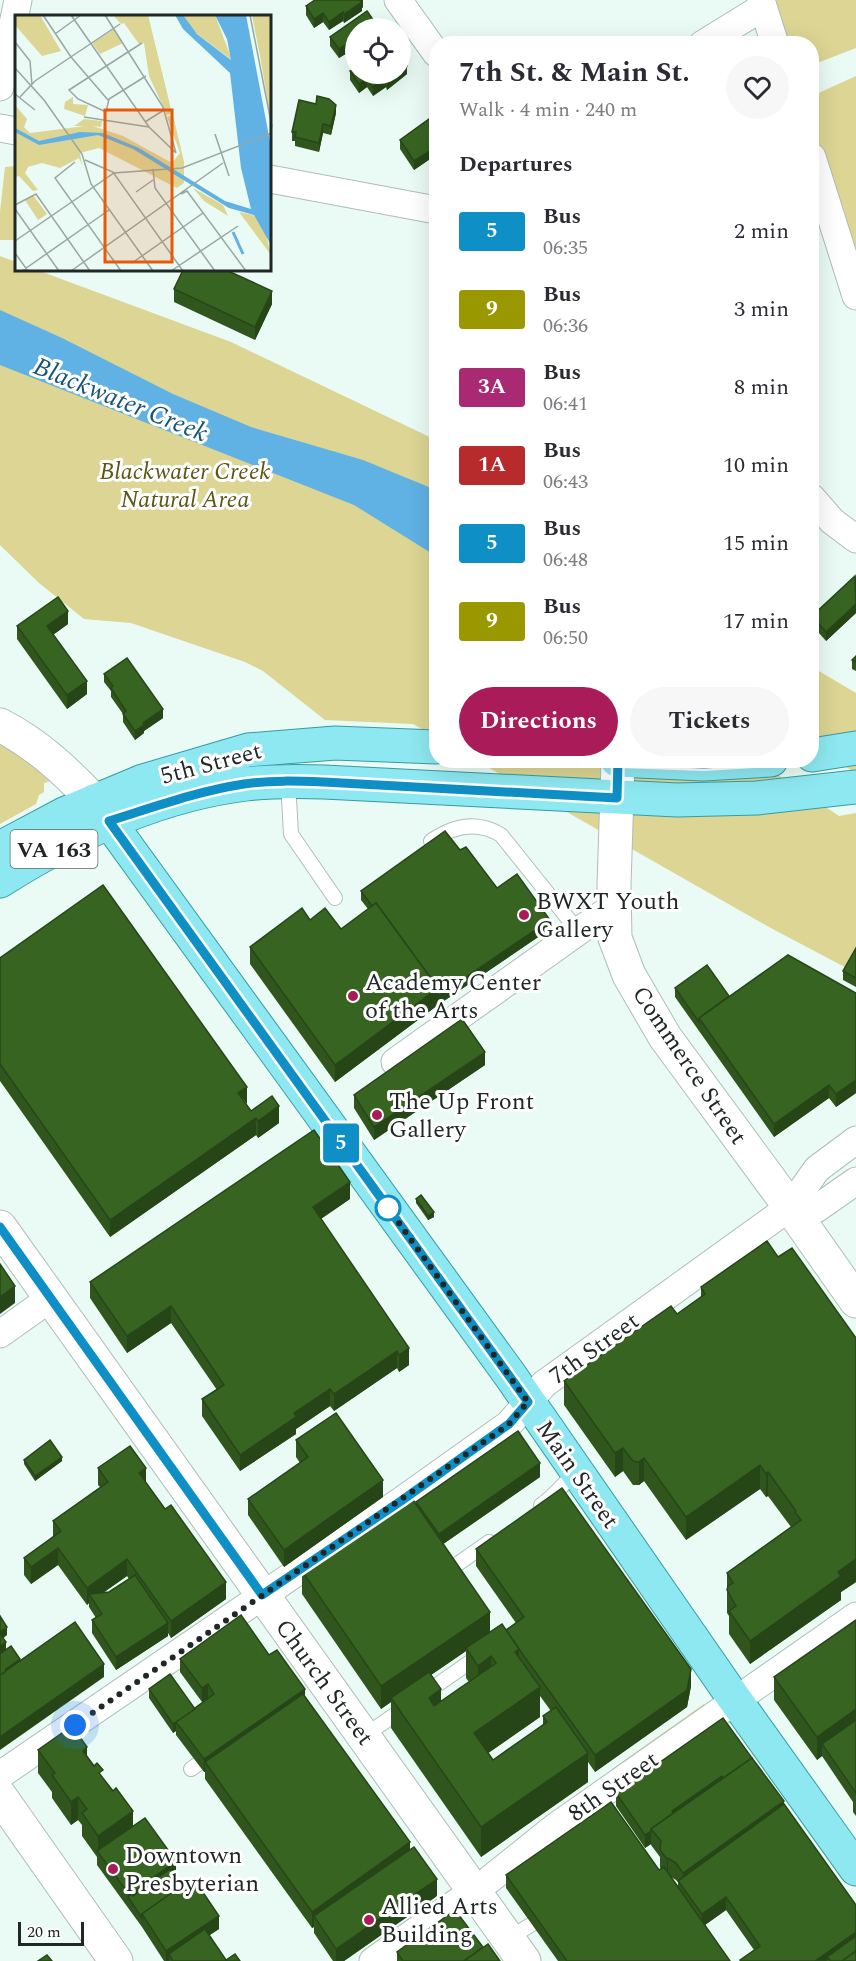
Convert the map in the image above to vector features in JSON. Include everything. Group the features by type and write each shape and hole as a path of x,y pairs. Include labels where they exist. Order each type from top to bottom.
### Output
{"main road":[{"name":"Main Street","path":"0,725 23,736 67,772 102,811 528,1402 735,1700 856,1869"},
{"name":"5th Street","path":"0,881 143,781 248,750 334,743 429,747"},
{"path":"819,754 856,748"},
{"name":"Commerce Street","path":"617,768 615,938 629,975 665,1037 856,1301"},
{"name":"5th Street","path":"0,848 49,820 247,784 288,781 677,800 757,798 856,787"},
{"name":"Church Street","path":"0,1227 262,1595 335,1704 363,1736 474,1891 522,1941"},
{"path":"0,1796 116,1961"}],"street":[{"path":"0,87 7,27 18,0"},
{"path":"398,0 429,43"},
{"path":"715,36 762,3 772,36"},
{"path":"0,128 15,131"},
{"path":"272,178 429,209"},
{"path":"819,179 856,296"},
{"path":"819,506 832,520 856,539"},
{"path":"395,1062 614,906"},
{"name":"7th Street","path":"0,1776 262,1595 406,1508 509,1424 544,1384 790,1207 817,1169 856,1140"},
{"path":"790,1207 816,1209 856,1181"},
{"path":"0,1334 52,1297"},
{"name":"8th Street","path":"373,1961 560,1834 735,1700 856,1616"}],"lane":[{"path":"288,781 291,834 335,898"},
{"path":"426,845 448,831 462,826 473,825 494,830 501,835 578,931"},
{"path":"532,1512 551,1498 566,1480 577,1472"},
{"path":"436,1552 449,1570 503,1532"},
{"path":"363,1736 494,1645"}],"green space":[{"path":"765,0 856,0 856,48 819,62 819,36 779,36"},
{"path":"856,76 856,282 819,162 819,93"},
{"path":"15,166 15,240 0,240 0,212 5,167"},
{"name":"Blackwater Creek Natural Area","path":"0,256 15,262 15,272 42,272 231,342 429,437 429,733 413,724 325,720 263,671 245,662 131,623 84,619 39,583 0,545"},
{"path":"819,671 856,693 856,973 769,927 489,768 819,768"},
{"path":"0,740 24,755 51,781 44,783 44,792 39,795 36,804 0,824"},
{"path":"704,1704 708,1709 620,1771 612,1769"}],"water":[{"name":"Blackwater Creek","path":"0,310 62,338 173,394 251,427 363,460 429,487 429,552 354,505 0,365"}],"pier":[{"path":"819,751 856,773 856,813 839,816 768,768 819,768"}],"building":[{"path":"315,0 360,0 362,2 329,22 323,13 314,19 306,6"},
{"path":"367,11 372,18 357,18"},
{"path":"345,26 345,45 339,49 330,37"},
{"path":"317,96 329,99 336,105 331,126 323,124 319,143 295,137 296,132 292,132 299,100 316,104"},
{"path":"429,119 429,152 414,161 400,140"},
{"path":"182,272 230,272 272,291 255,327 174,289"},
{"path":"855,576 856,604 826,632 819,624 819,609"},
{"path":"58,597 68,611 47,626 87,681 67,695 17,626"},
{"path":"127,658 163,709 135,731 123,714 126,711 104,674"},
{"path":"445,831 460,850 466,847 497,888 517,874 550,920 438,996 438,988 376,903 372,906 361,891"},
{"path":"103,885 247,1087 238,1093 251,1111 272,1096 279,1106 258,1121 256,1118 110,1220 0,1064 0,958"},
{"name":"Academy Center of the Arts","path":"376,903 438,988 335,1065 250,947 302,908 310,920 325,908 341,929"},
{"path":"856,948 856,978 843,971"},
{"path":"788,955 856,993 856,1080 836,1094 829,1085 774,1124 699,1018"},
{"path":"707,965 729,996 699,1018 699,1022 675,988"},
{"path":"462,1019 485,1052 374,1127 354,1095"},
{"path":"314,1130 350,1182 313,1207 409,1348 399,1355 397,1351 334,1394 330,1389 294,1413 296,1417 240,1455 202,1399 224,1385 171,1306 127,1336 90,1282"},
{"path":"421,1195 434,1212 428,1216 416,1199"},
{"path":"767,1241 778,1257 792,1248 856,1338 856,1559 838,1572 841,1576 750,1641 729,1611 736,1606 727,1590 728,1586 733,1583 727,1573 801,1520 796,1511 768,1472 766,1474 760,1465 686,1517 644,1458 639,1462 633,1461 623,1448 615,1453 564,1381 671,1306 677,1314 705,1294 701,1287"},
{"path":"0,1264 15,1286 0,1297"},
{"path":"336,1413 383,1480 284,1550 248,1499 308,1457 296,1440"},
{"path":"518,1431 540,1463 439,1534 416,1502"},
{"path":"50,1440 62,1457 35,1476 24,1460"},
{"path":"130,1446 146,1468 139,1473 165,1509 171,1505 226,1582 171,1621 127,1559 87,1588 58,1548 31,1567 24,1558 61,1531 53,1521 108,1482 98,1468"},
{"path":"562,1488 691,1669 687,1690 595,1755 506,1630 524,1617 476,1549"},
{"path":"411,1497 490,1612 381,1686 302,1571"},
{"path":"135,1575 168,1623 116,1657 92,1620 102,1614 89,1594 109,1592"},
{"path":"241,1615 269,1655 277,1650 305,1689 204,1759 176,1722 214,1694 208,1684 202,1688 180,1659"},
{"path":"0,1616 7,1627 0,1632"},
{"path":"856,1620 856,1709 817,1737 774,1677"},
{"path":"75,1622 104,1664 0,1737 0,1675"},
{"path":"502,1624 519,1649 515,1652 540,1687 474,1733 493,1760 547,1722 543,1716 556,1707 588,1753 481,1827 391,1698 429,1672 441,1689 429,1698 434,1706 496,1663 491,1656 478,1666 466,1648"},
{"path":"0,1634 6,1642 0,1646"},
{"path":"11,1646 20,1659 0,1675 0,1654"},
{"path":"170,1674 195,1709 173,1724 149,1689"},
{"path":"303,1694 410,1842 312,1912 205,1762"},
{"path":"723,1718 752,1758 672,1811 673,1813 645,1835 616,1793"},
{"path":"856,1720 856,1793 822,1744"},
{"path":"72,1726 87,1747 83,1751 94,1766 97,1763 103,1770 99,1773 113,1791 116,1788 133,1811 98,1836 82,1813 87,1809 78,1797 71,1802 52,1775 55,1773 38,1750"},
{"path":"752,1758 784,1801 683,1873 676,1863 667,1859 660,1850 661,1841 651,1829"},
{"path":"611,1802 659,1870 664,1867 730,1961 567,1961 506,1875"},
{"path":"784,1804 856,1905 856,1932 815,1961 741,1961 760,1946 726,1897 702,1914 678,1881"},
{"path":"145,1818 176,1861 133,1892 132,1890 128,1893 97,1851"},
{"path":"414,1847 437,1879 336,1949 314,1916"},
{"path":"170,1869 182,1886 142,1914 142,1918 128,1897 132,1894 133,1896"},
{"path":"184,1884 198,1885 219,1916 166,1951 142,1914"},
{"path":"455,1910 483,1947 464,1961 403,1961 397,1952"},
{"path":"205,1929 226,1960 235,1954 240,1961 173,1961 169,1954"},
{"path":"856,1936 856,1951 842,1961 831,1961 827,1957"},
{"path":"488,1944 500,1961 464,1961"},
{"path":"856,1951 856,1961 842,1961"},
{"path":"47,1955 52,1961 38,1961"}],"bus line":[{"name":"5","path":"0,1227 262,1595 401,1501 509,1424 528,1402 109,821 218,789 282,781 617,798 618,768"}],"place":[{"name":"BWXT Youth Gallery","path":"524,915"},
{"name":"Academy Center of the Arts","path":"353,996"},
{"name":"The Up Front Gallery","path":"377,1115"},
{"name":"Downtown Presbyterian","path":"113,1869"},
{"name":"Allied Arts Building","path":"369,1920"}],"route":[{"path":"75,1725 491,1437 509,1424 528,1402 388,1208"}]}
